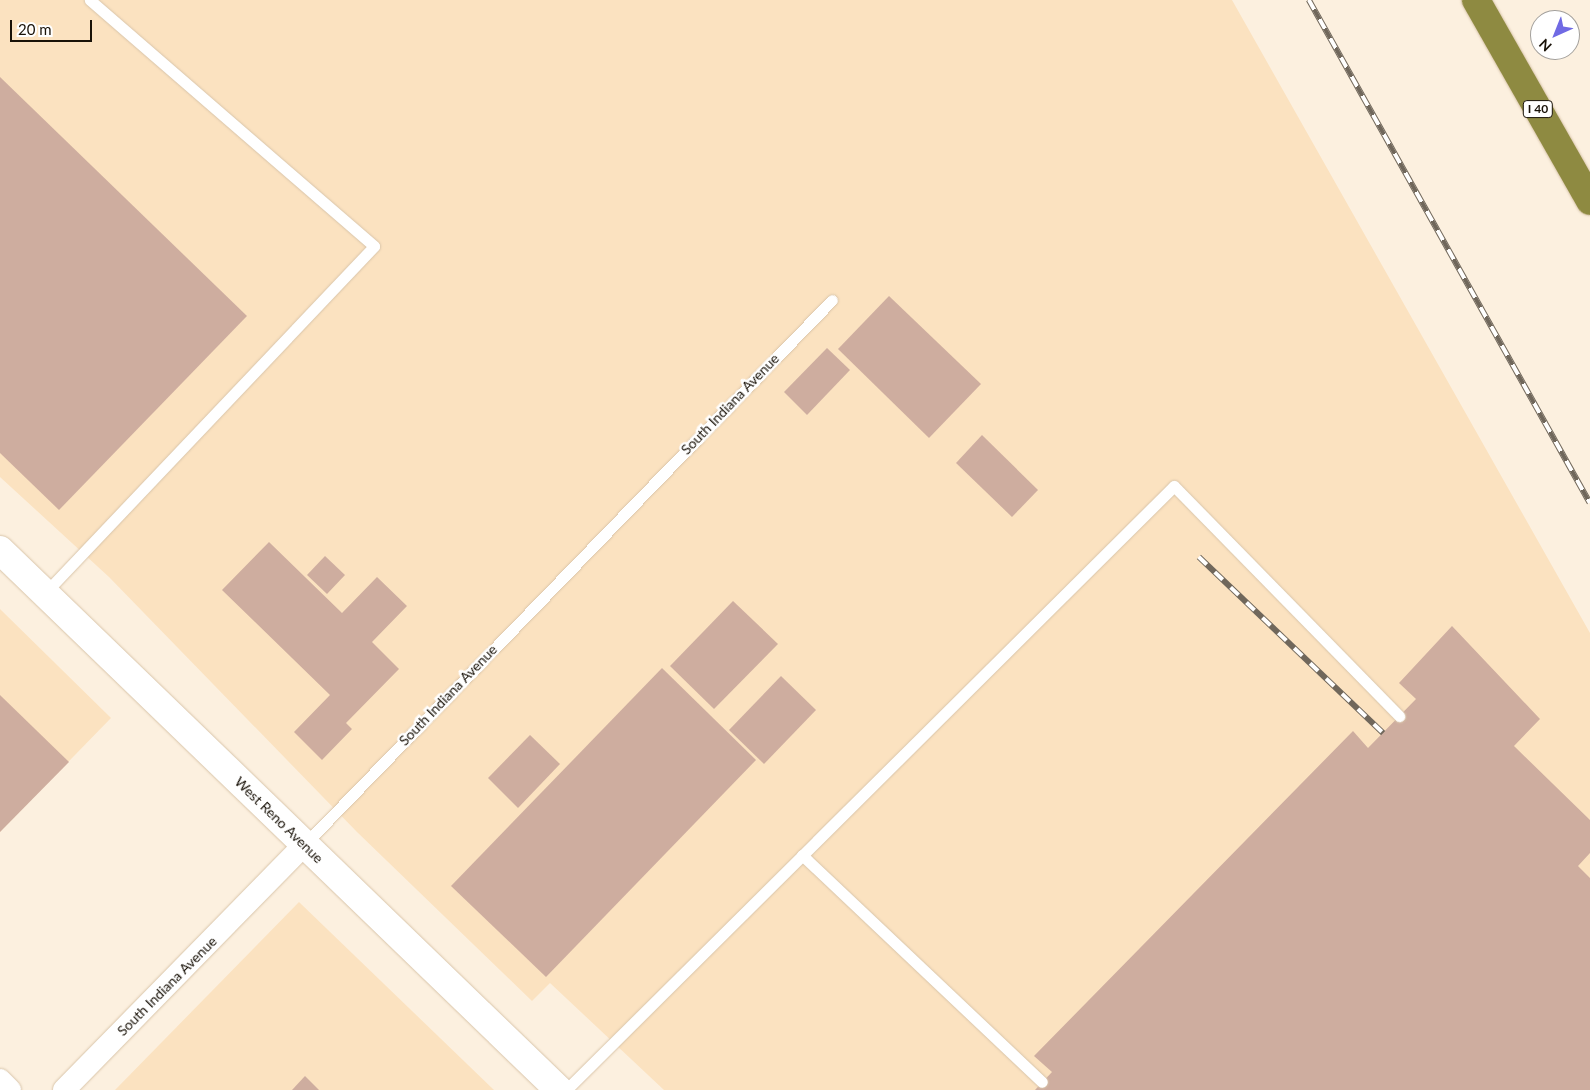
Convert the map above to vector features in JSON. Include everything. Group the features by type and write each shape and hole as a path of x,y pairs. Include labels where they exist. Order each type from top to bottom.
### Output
{"highway":[{"name":"I 40","path":"1476,0 1590,200"}],"main road":[{"name":"West Reno Avenue","path":"0,550 559,1090"}],"street":[{"name":"South Indiana Avenue","path":"64,1090 305,844"},
{"path":"0,1080 10,1090"}],"lane":[{"path":"45,593 374,246 90,0"},
{"name":"South Indiana Avenue","path":"305,844 832,300"},
{"path":"566,1090 1174,486 1399,716"},
{"path":"802,855 1042,1082"}],"shaded area":[{"path":"0,0 1232,0 1590,633 1590,1090 664,1090 550,983 532,1001 357,832 109,577 0,477"},
{"path":"0,609 111,718 0,832"},
{"path":"299,902 494,1090 115,1090"}],"building":[{"path":"0,77 247,316 59,510 0,453"},
{"path":"889,296 981,384 929,438 838,349"},
{"path":"827,348 850,370 807,415 784,392"},
{"path":"982,435 1038,490 1012,517 956,463"},
{"path":"269,542 342,613 377,577 407,606 372,642 399,669 346,723 352,729 322,760 294,732 330,695 222,590"},
{"path":"325,556 345,575 327,594 307,575"},
{"path":"733,601 778,644 714,709 670,666"},
{"path":"1452,626 1540,719 1514,746 1590,820 1590,853 1578,866 1590,878 1590,1090 1035,1090 1052,1072 1034,1056 1353,731 1368,748 1416,699 1399,683"},
{"path":"662,668 756,760 546,977 451,886"},
{"path":"781,676 816,710 764,764 729,730"},
{"path":"0,695 69,762 0,832"},
{"path":"530,735 560,764 518,808 488,778"},
{"path":"305,1076 319,1090 292,1090"}],"railway":[{"path":"1309,0 1590,503"},
{"path":"1199,557 1383,733"}]}
